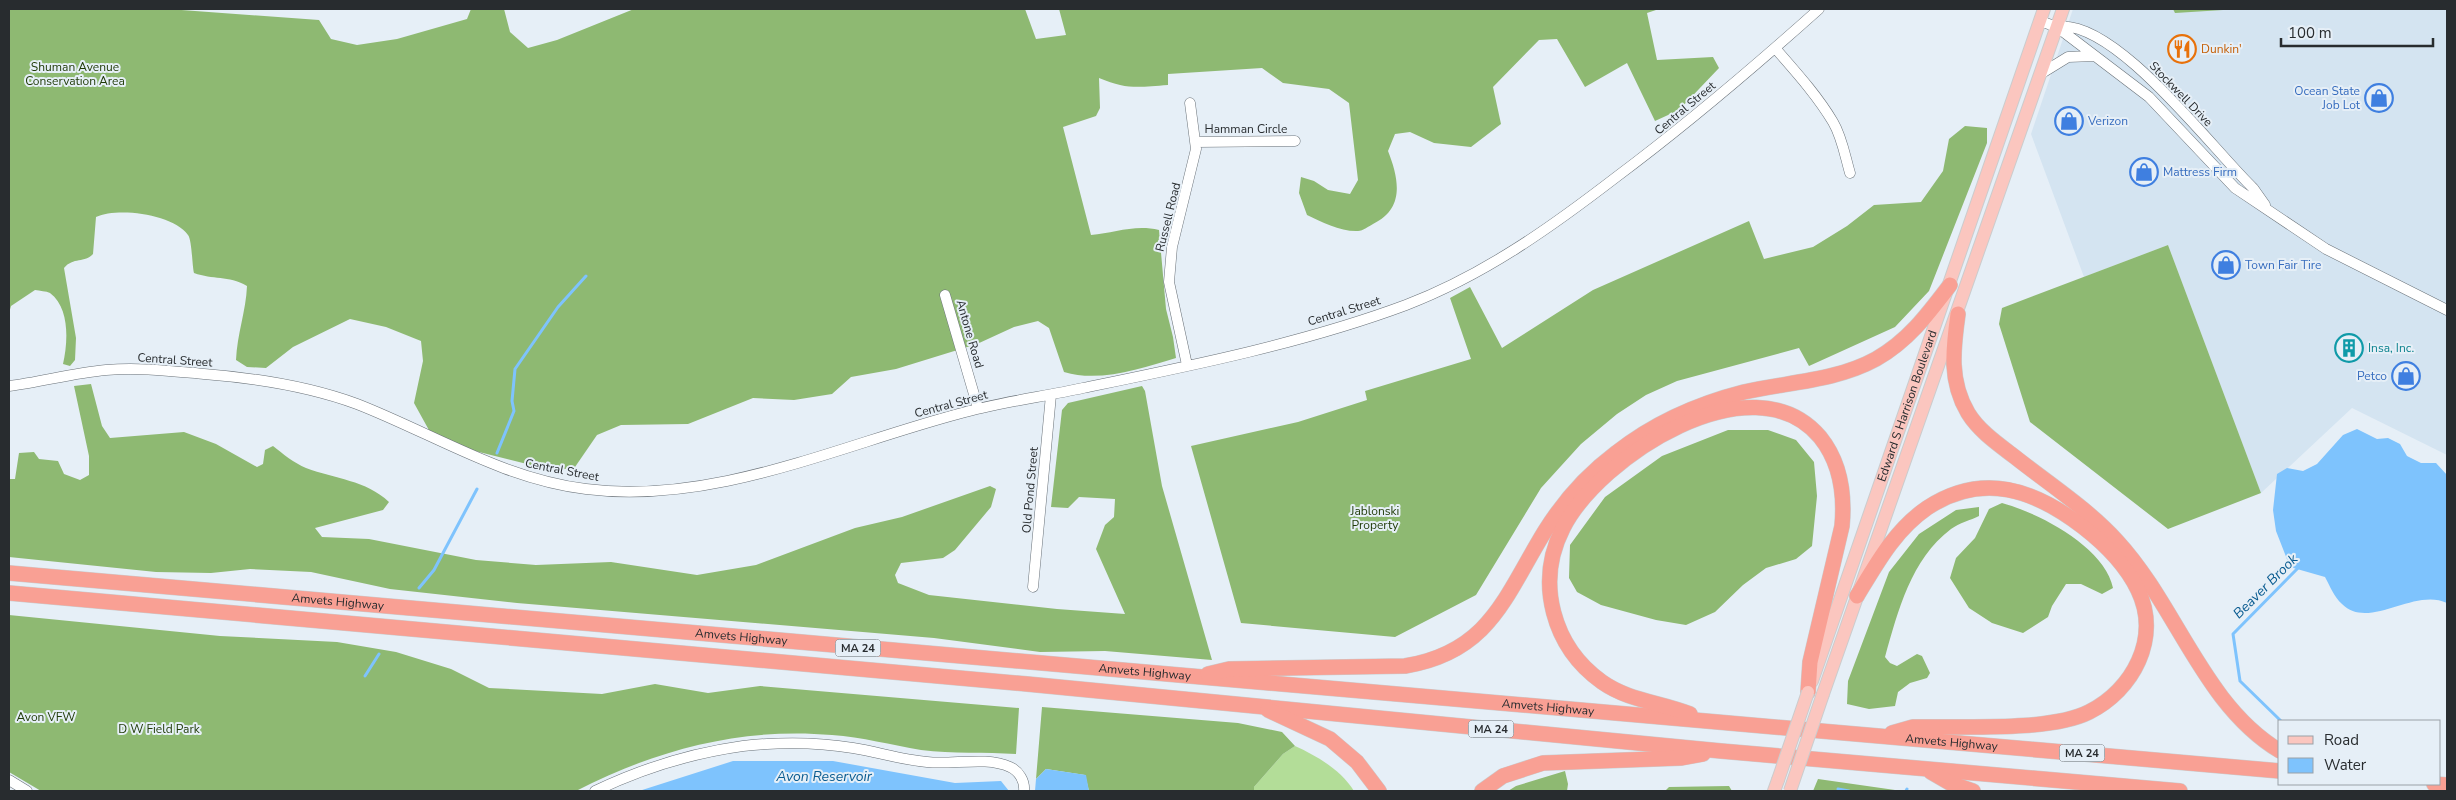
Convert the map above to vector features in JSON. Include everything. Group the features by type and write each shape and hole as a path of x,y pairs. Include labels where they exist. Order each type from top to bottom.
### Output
{"highway":[{"path":"1193,678 1229,669 1405,666 1429,662 1464,646 1488,625 1558,512 1585,481 1615,453 1664,421 1703,404 1745,392 1843,373 1865,364 1906,338 1950,285"},
{"path":"1958,314 1953,367 1959,394 1974,422 2096,521 2116,540 2152,584 2229,709 2251,731 2278,750"},
{"path":"1708,721 1671,706 1638,700 1620,693 1588,671 1574,656 1561,634 1552,613 1549,585 1553,555 1563,528 1577,506 1599,483 1644,446 1688,423 1717,412 1753,407 1791,415 1817,434 1833,456 1838,470 1843,495 1842,526 1810,662 1816,693"},
{"path":"1857,596 1889,545 1915,517 1944,499 1959,493 1982,488 1997,488 2022,492 2050,503 2088,531 2123,567 2137,589 2144,606 2145,640 2138,664 2124,686 2102,705 2087,713 2072,719 2046,724 1913,727 1884,736"},
{"name":"Amvets Highway","path":"9,573 1193,678 2278,771"},
{"name":"Amvets Highway","path":"9,594 1260,706 1721,751 2180,791"},
{"path":"1260,706 1330,739 1357,762 1379,791"},
{"path":"1482,791 1503,776 1542,762 1681,758 1721,751"},
{"path":"1926,769 1950,783 1973,791"}],"main road":[{"name":"Edward S Harrison Boulevard","path":"1790,791 1816,693 1950,285 2044,9"},
{"name":"Edward S Harrison Boulevard","path":"1776,786 1857,596 1958,314 2063,9"}],"street":[{"name":"Central Street","path":"9,386 107,370 216,375 292,386 353,402 514,473 565,486 628,492 672,490 717,483 978,408 1051,395 1187,365 1367,318 1434,293 1478,272 1540,233 1590,197 1681,128 1819,9"},
{"name":"Stockwell Drive","path":"2040,21 2057,27 2081,29 2140,69 2253,188 2267,208"},
{"name":"Stockwell Drive","path":"2057,27 2149,97 2235,188 2326,249 2447,310"},
{"path":"1775,48 1822,104 1833,122 1841,139 1850,173"},
{"path":"2042,73 2068,57 2094,56"},
{"name":"Russell Road","path":"1187,365 1171,298 1170,265 1176,232 1192,175 1196,142 1190,103"},
{"name":"Hamman Circle","path":"1196,142 1295,141"},
{"name":"Antone Road","path":"945,295 978,408"},
{"name":"Old Pond Street","path":"1033,587 1051,395"},
{"path":"595,791 642,772 700,754 744,746 796,744 840,746 928,762 1000,763 1012,768 1019,774 1024,788"},
{"path":"9,780 27,791"}],"shaded area":[{"path":"2073,9 2447,9 2447,455 2352,408 2261,493 2168,245 2084,277 2031,134"}],"green space":[{"name":"Shuman Avenue Conservation Area","path":"9,9 168,9 319,20 331,39 357,45 397,39 467,19 471,9 504,9 510,32 528,48 557,40 634,9 1025,9 1036,39 1066,35 1059,9 1659,9 1647,13 1657,60 1713,57 1719,68 1679,110 1655,121 1627,63 1585,87 1557,39 1539,40 1493,87 1501,124 1471,147 1434,143 1410,132 1395,134 1388,151 1397,182 1395,202 1383,218 1358,231 1339,228 1307,215 1299,193 1301,177 1314,181 1328,190 1350,194 1358,180 1349,103 1329,89 1283,83 1262,68 1168,74 1168,85 1133,87 1099,78 1100,108 1096,116 1063,127 1091,235 1133,228 1159,230 1166,309 1176,358 1135,370 1106,375 1078,375 1064,372 1049,328 1038,321 1014,327 977,344 896,369 851,377 832,394 794,400 753,398 688,424 621,425 597,435 575,467 555,471 475,451 430,432 414,403 423,361 421,341 386,327 350,319 293,347 266,368 247,367 236,360 247,286 233,280 194,273 188,235 181,228 170,222 145,214 118,213 96,217 93,254 90,257 71,262 64,268 76,338 75,360 70,366 63,364 66,346 66,326 57,299 50,293 35,290 11,306 9,313"},
{"path":"2173,9 2239,9 2175,13"},
{"name":"Jablonski Property","path":"1965,126 1987,128 1987,143 1929,291 1895,327 1809,366 1799,348 1677,381 1646,395 1617,414 1581,444 1541,488 1476,595 1395,637 1241,623 1191,446 1298,422 1367,400 1365,391 1471,359 1450,298 1470,287 1502,348 1593,290 1749,221 1764,259 1813,247 1847,226 1874,205 1921,202 1943,171 1949,139"},
{"path":"2168,245 2261,493 2168,529 2030,422 1999,324 2002,308"},
{"path":"91,384 102,426 110,438 184,432 216,444 257,467 263,464 265,450 273,446 302,466 360,484 389,502 383,510 315,528 322,537 369,539 476,560 536,565 611,562 697,575 756,565 855,528 902,517 990,486 996,489 991,507 955,550 943,558 901,563 895,575 898,583 929,595 1057,609 1125,614 1096,549 1105,525 1114,517 1115,499 1079,497 1068,508 1051,507 1062,410 1068,403 1142,386 1145,391 1162,486 1212,660 1105,651 1040,652 934,638 517,603 390,589 311,572 250,569 211,573 156,572 9,557 9,479 15,479 19,453 34,452 39,459 58,461 64,474 80,480 89,475 89,456 74,386"},
{"path":"1728,430 1768,430 1796,440 1814,462 1817,496 1812,546 1796,559 1766,568 1743,585 1715,612 1686,625 1656,620 1601,605 1577,592 1569,578 1570,545 1605,497 1662,456"},
{"path":"2002,503 2051,523 2084,546 2107,573 2113,588 2102,594 2081,584 2066,584 2052,606 2048,617 2023,633 1992,623 1969,608 1950,578 1956,558 1975,538 1989,509"},
{"path":"1979,507 1979,516 1951,529 1937,541 1926,555 1908,587 1895,622 1885,657 1890,663 1897,666 1917,654 1922,656 1930,673 1927,678 1910,683 1898,692 1895,706 1869,709 1847,704 1848,681 1889,572 1919,534 1956,510"},
{"name":"D W Field Park","path":"9,615 220,636 337,642 396,652 451,669 489,688 602,694 655,684 708,693 760,686 1019,708 1016,754 921,750 865,739 798,733 732,738 668,753 606,776 576,791 41,791 9,772"},
{"path":"1042,707 1238,723 1282,732 1295,746 1283,754 1254,787 1254,791 1089,791 1085,775 1046,769 1036,779"},
{"path":"1295,746 1328,764 1349,783 1354,791 1254,791 1254,787 1283,754"},
{"path":"1565,771 1568,784 1567,791 1508,791 1516,786"},
{"path":"1818,779 1902,791 1813,791"},
{"path":"1729,786 1732,791 1665,791 1669,787"}],"water":[{"path":"2357,429 2377,439 2388,438 2400,444 2407,456 2421,463 2436,463 2447,475 2447,603 2434,600 2420,600 2378,611 2365,613 2353,611 2342,604 2334,595 2325,577 2290,567 2276,531 2273,510 2277,474 2287,468 2303,471 2317,464 2343,435"},
{"name":"Avon Reservoir","path":"733,761 833,761 955,783 1001,781 1009,791 639,791"},
{"path":"1046,769 1086,775 1089,791 1035,791 1036,779"}],"waterway":[{"path":"497,453 514,411 512,401 515,369 558,307 586,276"},
{"path":"419,588 434,570 477,489"},
{"name":"Beaver Brook","path":"2280,720 2240,681 2233,634 2300,566"},
{"path":"365,676 379,654"},
{"path":"1838,789 1849,791"}],"place":[{"name":"Dunkin'","path":"2182,49"},
{"name":"Ocean State Job Lot","path":"2379,98"},
{"name":"Verizon","path":"2069,121"},
{"name":"Mattress Firm","path":"2144,172"},
{"name":"Town Fair Tire","path":"2226,265"},
{"name":"Insa, Inc.","path":"2349,348"},
{"name":"Petco","path":"2406,376"}],"park label":[{"name":"Avon VFW","path":"46,717"}]}
